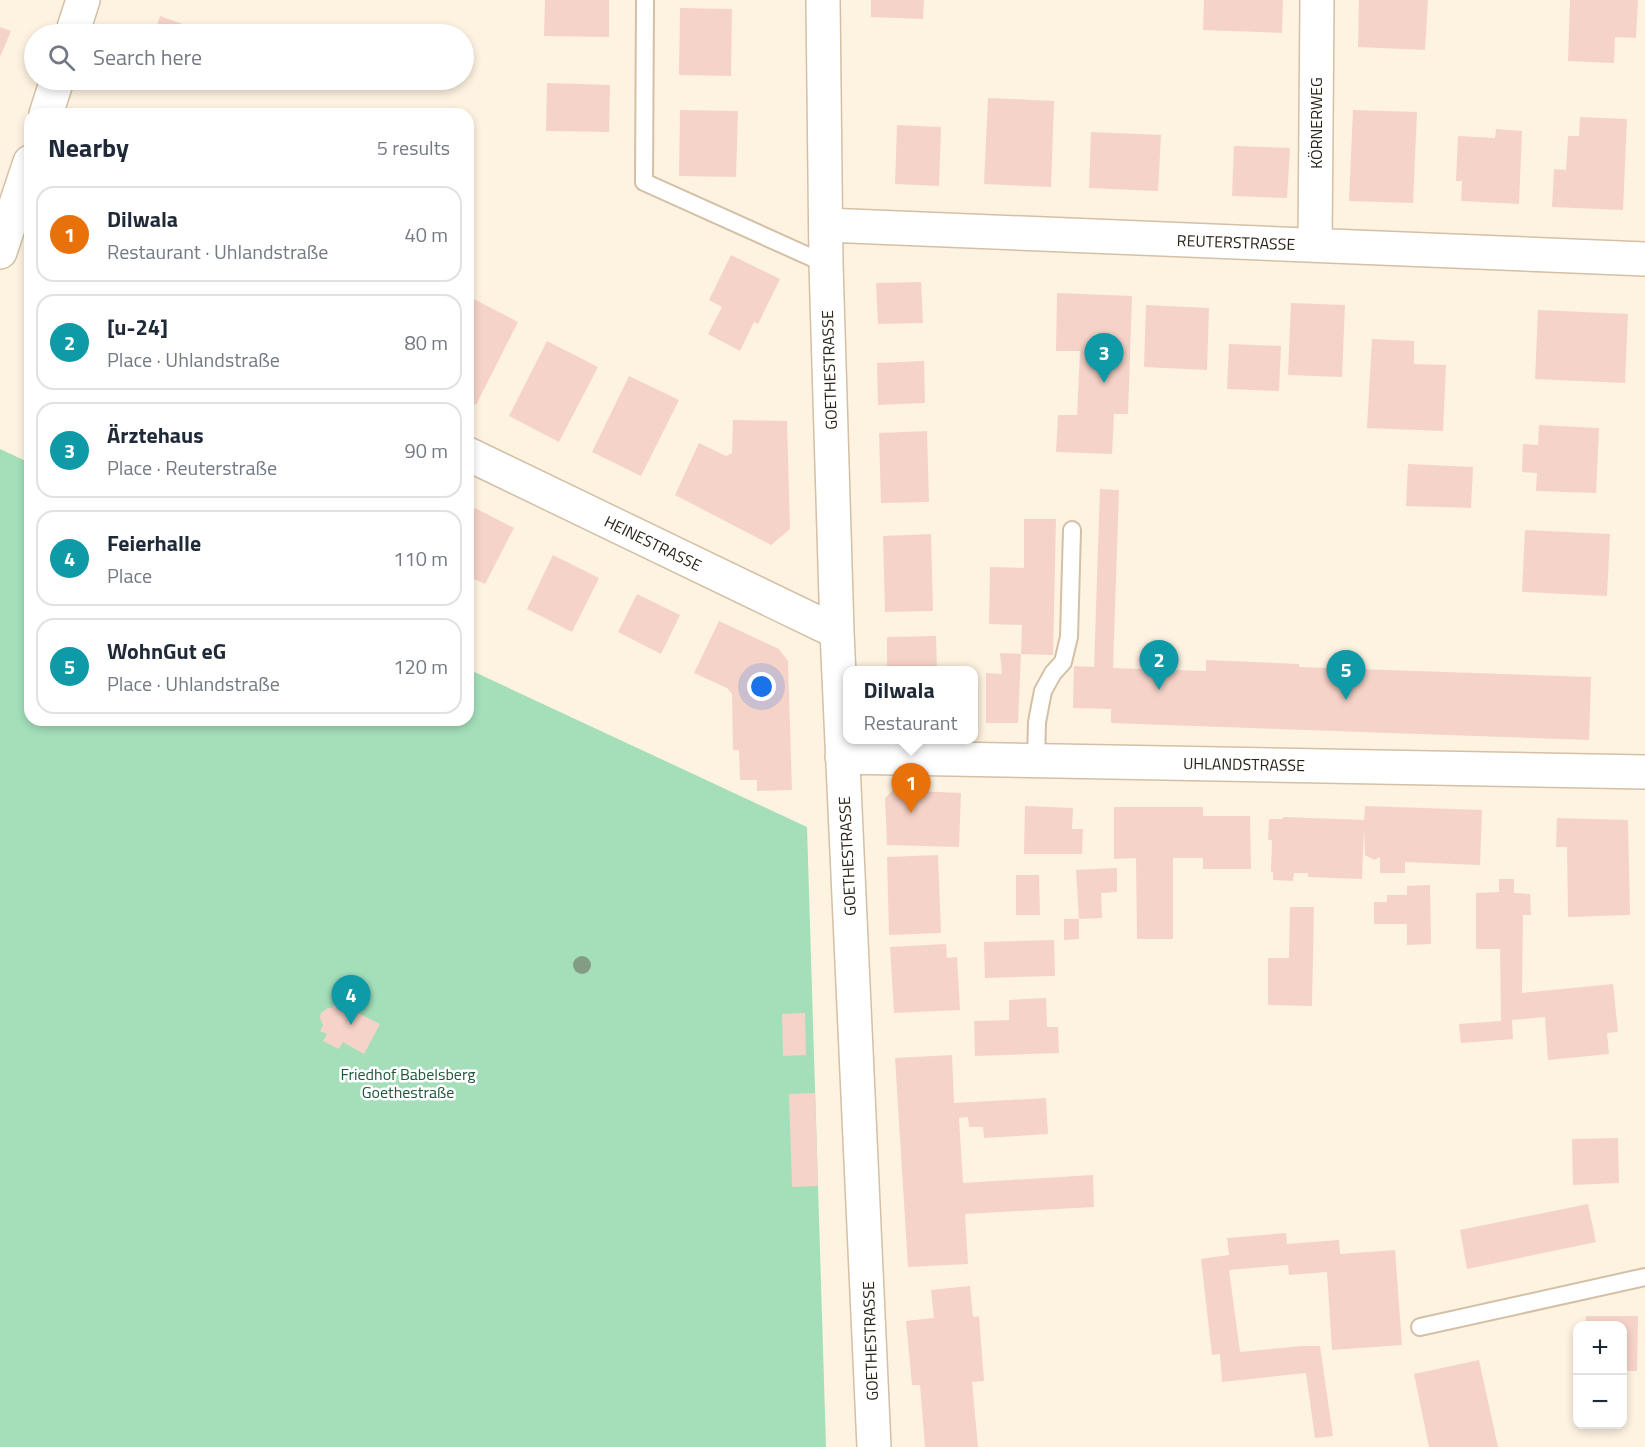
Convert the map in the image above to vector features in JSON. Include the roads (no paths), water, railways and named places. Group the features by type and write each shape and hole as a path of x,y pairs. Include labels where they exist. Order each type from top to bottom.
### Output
{"street":[{"path":"75,24 83,0"},
{"name":"GOETHESTRASSE","path":"823,0 826,264 837,632 874,1447"},
{"name":"KÖRNERWEG","path":"1316,245 1317,0"},
{"path":"48,108 54,90"},
{"path":"9,239 24,184"},
{"name":"REUTERSTRASSE","path":"826,225 1645,259"},
{"name":"HEINESTRASSE","path":"474,457 837,632"},
{"name":"UHLANDSTRASSE","path":"842,757 1645,772"}],"lane":[{"path":"645,0 644,182 826,264"},
{"path":"1036,760 1037,722 1043,691 1063,662 1069,637 1072,530"},
{"path":"1420,1327 1645,1277"}],"place":[{"name":"Ärztehaus","path":"1104,383"},
{"name":"[u-24]","path":"1159,690"},
{"name":"WohnGut eG","path":"1346,700"},
{"name":"Dilwala","path":"911,813"},
{"name":"Feierhalle","path":"351,1025"}],"park label":[{"name":"Friedhof Babelsberg Goethestraße","path":"408,1083"}]}
